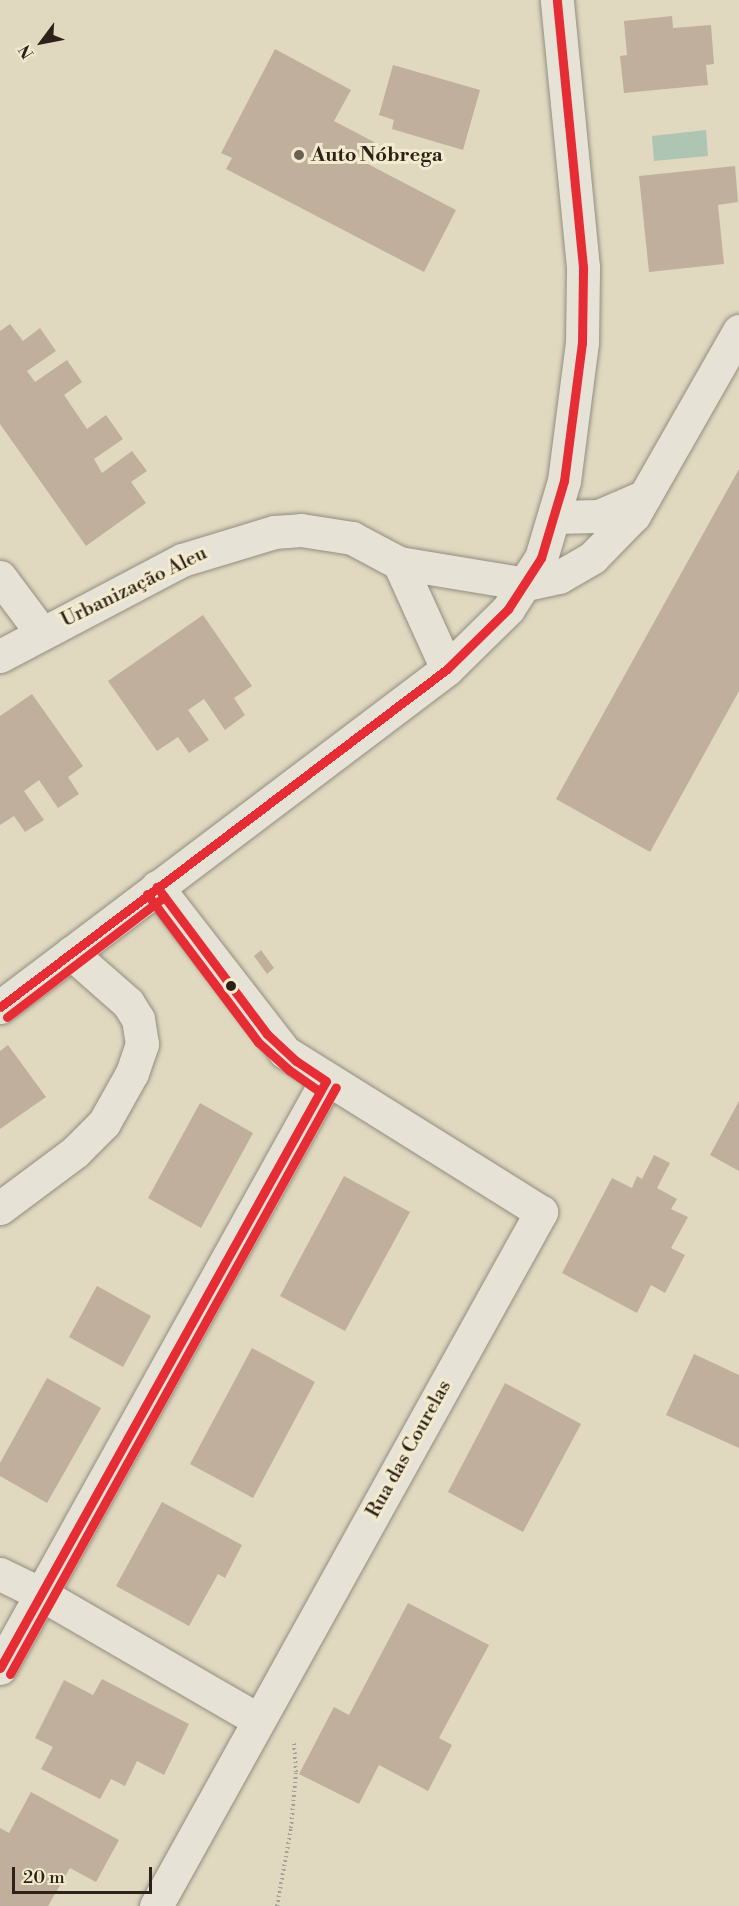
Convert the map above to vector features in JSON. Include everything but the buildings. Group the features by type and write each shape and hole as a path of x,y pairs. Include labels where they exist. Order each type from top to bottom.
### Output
{"street":[{"path":"0,1007 447,669 488,631 526,584 555,517 567,459 580,370 584,293 557,0"},
{"path":"526,584 559,577 593,557 622,530 646,495 739,331"},
{"path":"555,517 599,516 646,495"},
{"name":"Urbanização Aleu","path":"0,656 182,560 274,532 301,530 352,538 399,563 526,584"},
{"path":"399,563 447,669"},
{"name":"Urbanização Aleu","path":"0,577 42,632"},
{"path":"0,1668 326,1081 296,1061 267,1034 157,887"},
{"path":"0,1208 75,1152 104,1123 132,1073 142,1044 138,1019 128,1003 71,953"},
{"name":"Rua das Courelas","path":"156,1906 541,1212 326,1081"},
{"path":"0,1574 41,1594 258,1720"}],"path":[{"path":"258,1720 275,1714 290,1734 295,1752 291,1828 277,1906"}],"shaded area":[{"path":"706,130 708,156 654,161 652,136"}],"transit line":[{"path":"0,1007 447,669 508,609 541,558 564,481 582,343 583,267 557,0"},
{"path":"0,1668 326,1081 296,1061 267,1034 157,887"},
{"path":"147,894 258,1042 289,1070 319,1091"},
{"path":"7,1017 164,897"},
{"path":"10,1674 336,1087"}],"place":[{"name":"Auto Nóbrega","path":"299,155"}]}
